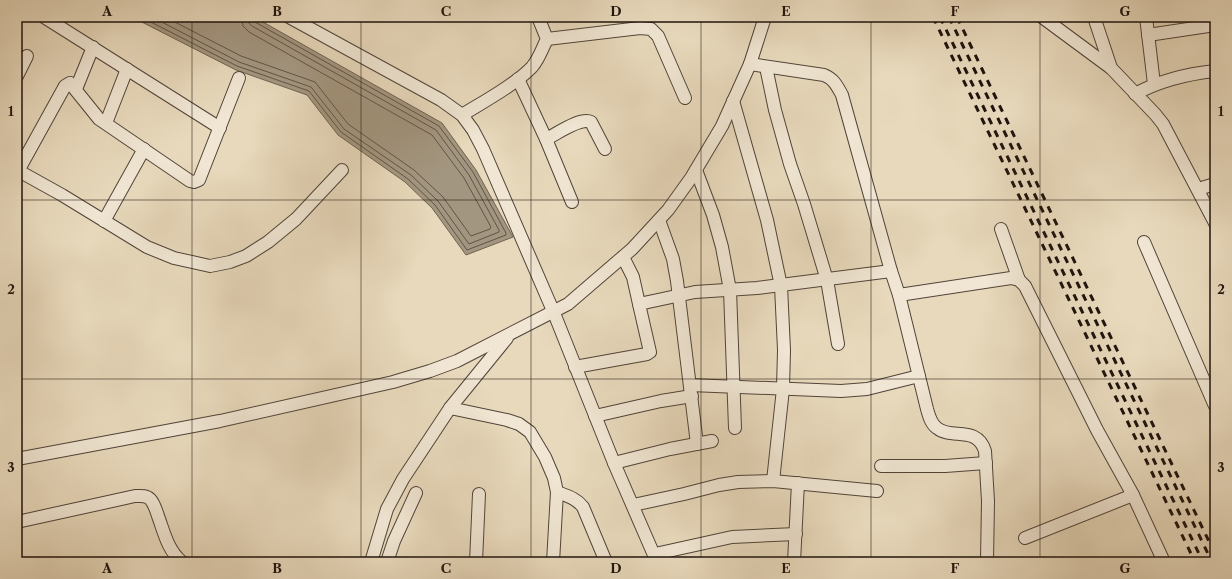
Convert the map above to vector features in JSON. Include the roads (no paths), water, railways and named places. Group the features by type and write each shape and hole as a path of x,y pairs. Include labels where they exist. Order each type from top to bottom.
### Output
{"street":[{"path":"44,17 220,128"},
{"path":"288,17 441,100 462,115 473,130 483,149 554,313 614,463 656,558 722,538 796,534"},
{"path":"462,115 518,79 532,67 538,59 547,40 538,17"},
{"path":"17,459 220,421 393,382 457,361 554,313 568,304 623,257 659,220 672,204 696,170 722,126 750,64 765,17"},
{"path":"1042,17 1111,68 1155,114 1163,124 1215,223"},
{"path":"1094,17 1111,68"},
{"path":"1146,17 1154,84"},
{"path":"1148,35 1215,25"},
{"path":"547,40 640,28 651,29 658,36 685,98"},
{"path":"76,89 93,47"},
{"path":"17,76 27,56"},
{"path":"750,64 824,75 830,78 837,85 842,95 899,295 931,422 935,428 941,431 974,436 979,440 985,451 988,501 987,562"},
{"path":"766,67 775,110 790,164 827,280 838,344"},
{"path":"106,123 127,69"},
{"path":"1135,94 1154,84 1185,75 1215,71"},
{"path":"240,78 199,180 196,182 190,181 99,119 70,83 66,86 18,170 147,247 174,258 210,266 230,262 246,256 268,242 296,219 342,170"},
{"path":"518,79 546,139 572,202"},
{"path":"733,101 767,220 781,286 784,350 783,389 773,481"},
{"path":"546,139 580,122 588,121 591,122 605,148"},
{"path":"104,221 144,149"},
{"path":"696,170 713,215 722,247 730,290 735,428"},
{"path":"1198,189 1215,184"},
{"path":"659,220 673,259 698,444"},
{"path":"1001,229 1019,280 1025,286 1097,430 1133,495 1164,562"},
{"path":"1144,242 1215,406"},
{"path":"575,367 647,354 650,352 633,278 623,257"},
{"path":"639,304 695,292 781,286 891,271"},
{"path":"899,295 1011,278 1019,280"},
{"path":"371,562 387,509 403,479 450,408 509,335"},
{"path":"595,416 661,401 691,390 734,387 830,392 851,391 867,389 919,376"},
{"path":"450,408 507,420 518,424 530,432 545,458 554,478 557,492 553,562"},
{"path":"614,463 712,441"},
{"path":"881,466 945,466 986,463"},
{"path":"633,505 738,482 773,481 877,491"},
{"path":"794,562 798,483"},
{"path":"557,492 573,498 583,507 606,562"},
{"path":"387,562 394,541 416,494"},
{"path":"476,562 479,494"},
{"path":"1025,538 1133,495"},
{"path":"17,522 135,496 143,496 150,499 174,556 182,562"}],"water":[{"path":"132,17 254,17 442,123 476,170 513,237 466,255 432,208 405,182 338,135 307,95 236,70"}],"railway":[{"path":"933,17 1195,562"},
{"path":"940,17 1203,562"},
{"path":"949,17 1212,562"},
{"path":"957,17 1215,554"}]}
